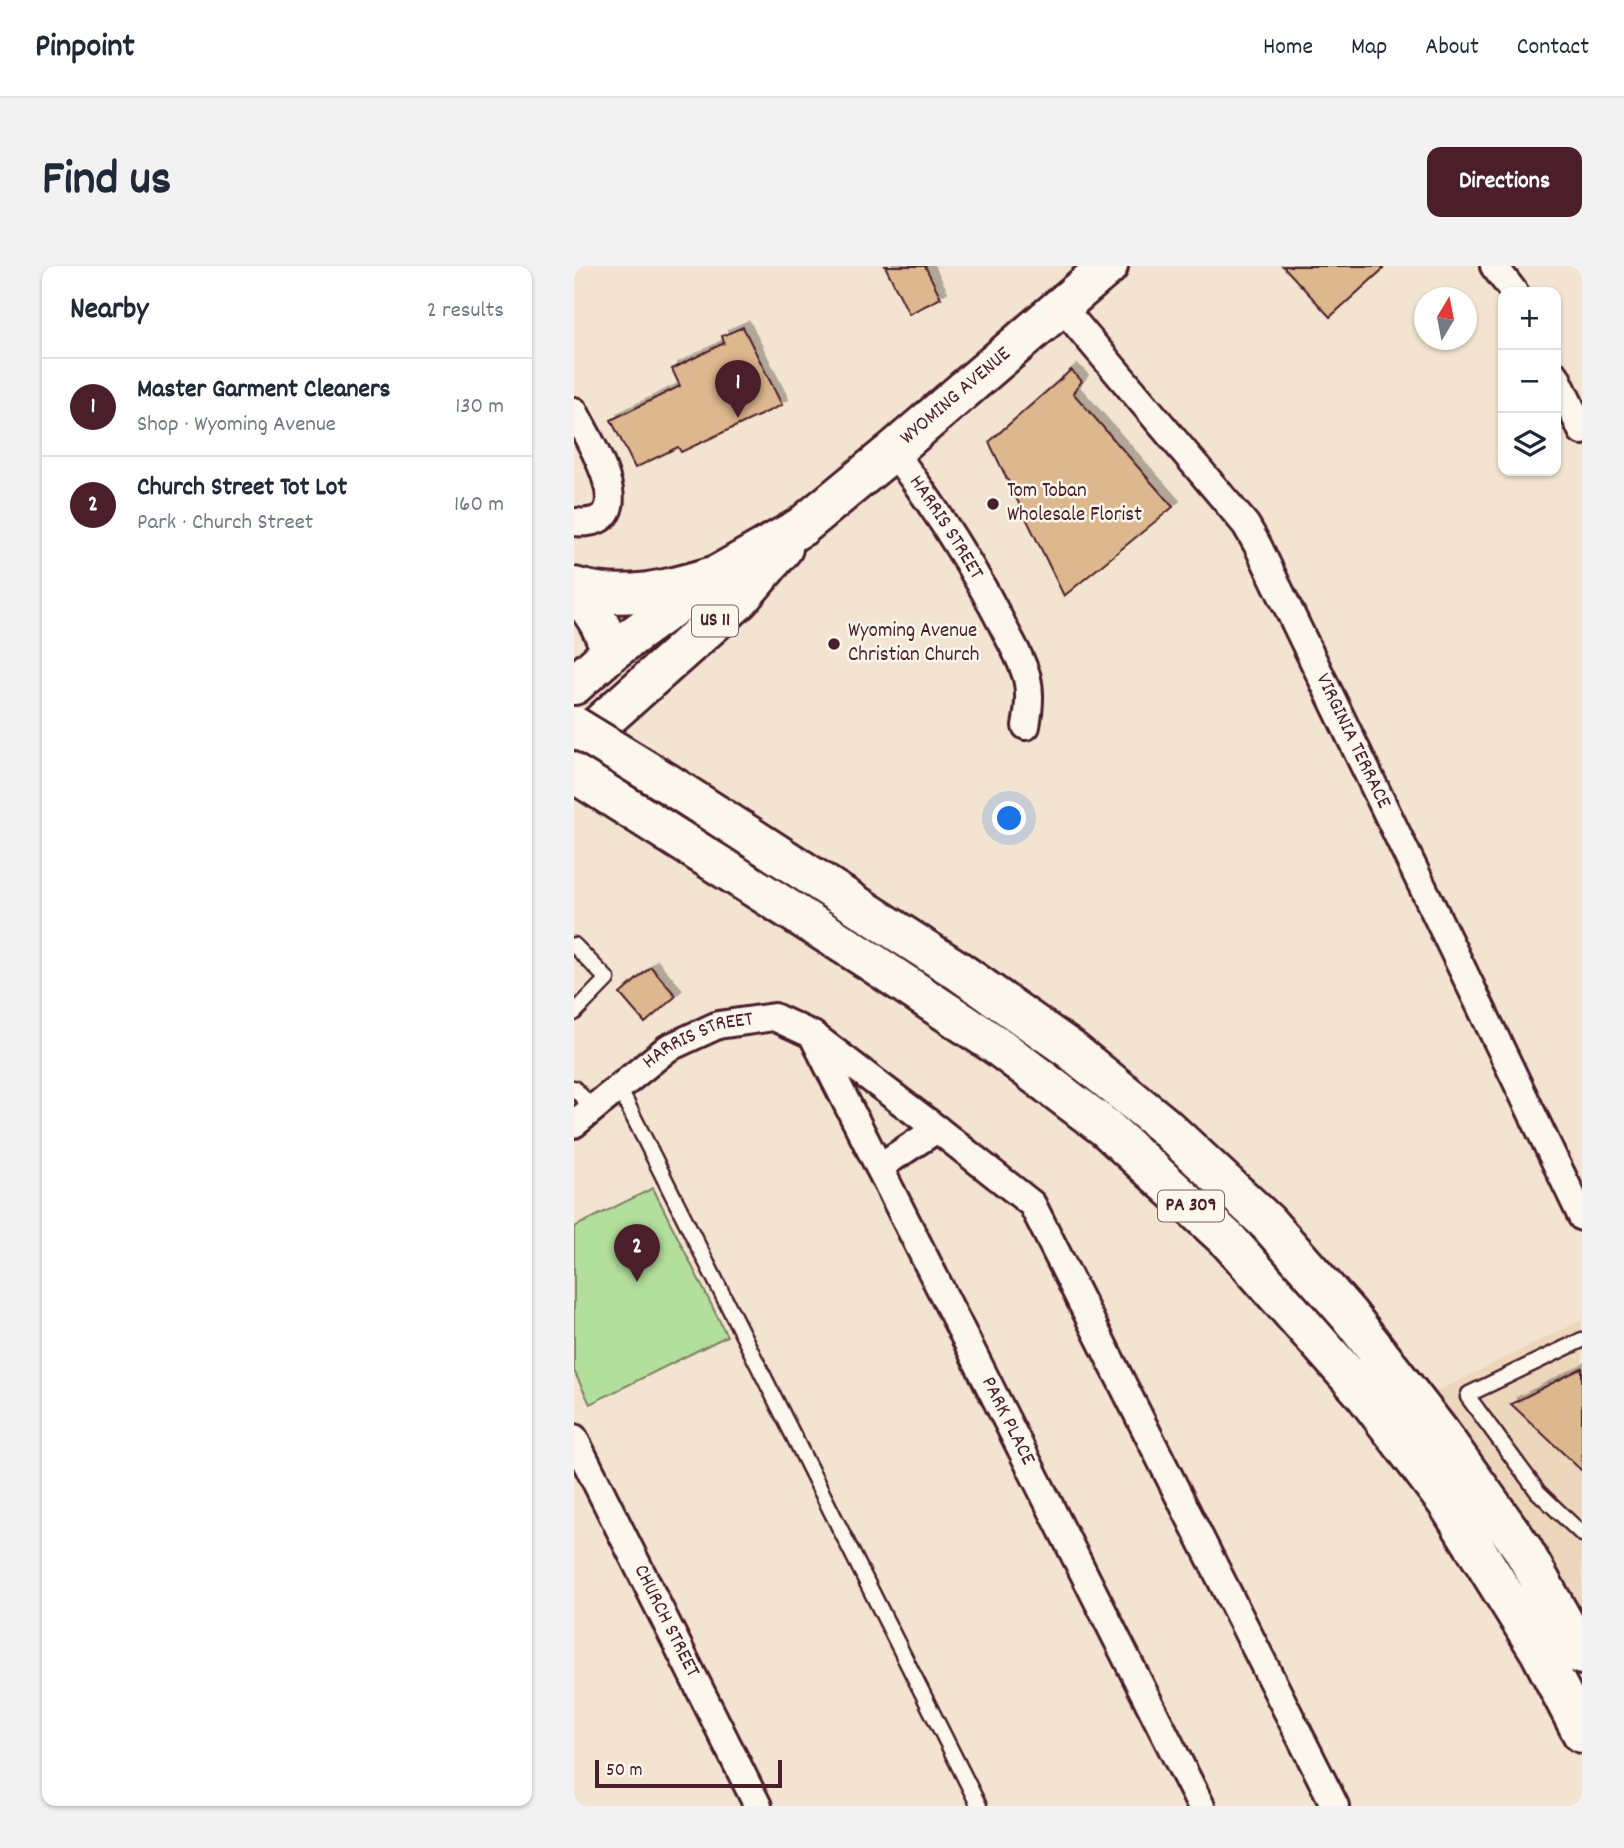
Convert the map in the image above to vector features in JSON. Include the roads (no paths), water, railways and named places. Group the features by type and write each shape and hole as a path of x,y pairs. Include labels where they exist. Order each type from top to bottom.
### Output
{"main road":[{"name":"WYOMING AVENUE","path":"574,747 738,600 801,527 1108,266"},
{"name":"WYOMING AVENUE","path":"574,685 611,652 717,575 801,527"},
{"path":"574,590 613,594 642,593 673,589 717,575"},
{"path":"574,590 597,618 604,632 611,652 620,706"},
{"name":"PA 309","path":"574,726 957,970 1070,1050 1162,1124 1267,1222 1348,1314 1440,1433 1522,1548 1582,1656"},
{"name":"PA 309","path":"574,773 870,961 999,1047 1106,1128 1230,1241 1366,1396 1448,1504 1539,1652 1582,1733"}],"street":[{"path":"1494,266 1510,287"},
{"name":"VIRGINIA TERRACE","path":"1061,306 1246,524 1582,1217"},
{"path":"1561,387 1582,431"},
{"path":"574,411 606,475 611,497 609,510 598,520 574,522"},
{"name":"HARRIS STREET","path":"893,450 950,532 1019,659 1027,677 1029,692 1026,726"},
{"name":"HARRIS STREET","path":"583,1116 668,1048 718,1025 774,1017 813,1035 1032,1205 1335,1806"},
{"name":"PARK PLACE","path":"813,1035 1201,1806"},
{"path":"879,1167 937,1129"},
{"name":"CHURCH STREET","path":"574,1438 758,1806"}],"lane":[{"path":"574,945 607,979 574,1013"},
{"path":"574,1088 583,1116"},
{"path":"619,1088 979,1806"},
{"path":"1582,1340 1469,1394 1468,1397 1538,1492 1582,1534"}],"place":[{"name":"Master Garment Cleaners","path":"738,418"},
{"name":"Tom Toban Wholesale Florist","path":"993,504"},
{"name":"Wyoming Avenue Christian Church","path":"834,644"},
{"name":"Church Street Tot Lot","path":"637,1282"}]}
